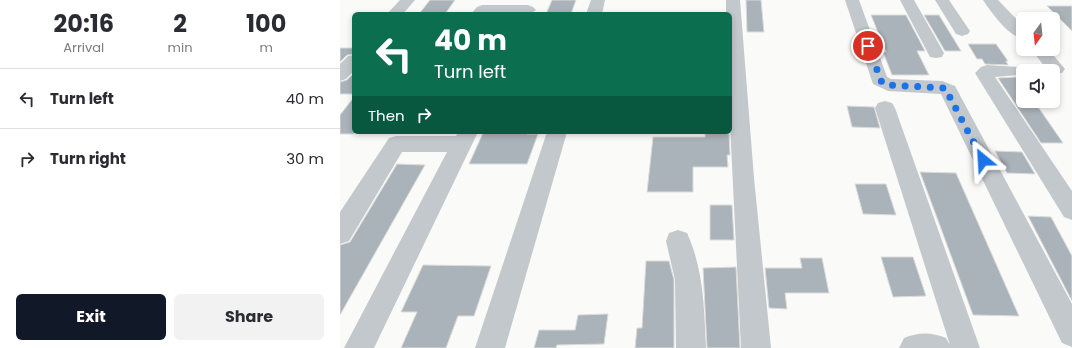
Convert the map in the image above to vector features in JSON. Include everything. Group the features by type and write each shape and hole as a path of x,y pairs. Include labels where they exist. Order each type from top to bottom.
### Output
{"street":[{"path":"397,12 408,0"},
{"path":"595,12 598,0"},
{"path":"733,0 743,178 756,348"},
{"path":"852,0 879,80 882,83 888,85 942,87 948,90 1072,333"},
{"path":"907,0 936,53"},
{"path":"942,0 962,31"},
{"path":"990,0 1016,28"},
{"path":"483,8 529,8"},
{"path":"1045,56 1052,64"},
{"path":"340,75 352,62"},
{"path":"1013,72 987,71 984,73 1072,210"},
{"path":"885,108 965,348"},
{"path":"490,348 556,134"},
{"path":"340,233 400,138 465,138 359,348"},
{"path":"678,241 686,263 690,300 691,348"},
{"path":"914,348 936,348"}],"building":[{"path":"430,0 455,0 446,12 421,12"},
{"path":"552,0 576,0 572,12 547,12"},
{"path":"746,0 761,0 764,32 747,32"},
{"path":"1047,6 1072,6 1072,31 1060,19 1060,12 1053,12"},
{"path":"871,15 906,15 925,51 917,51 929,75 892,75 883,52 886,52"},
{"path":"924,15 939,15 961,51 945,51"},
{"path":"968,44 996,44 1008,61 1006,61 1008,65 985,64 982,59 977,59"},
{"path":"340,48 352,48 352,54 347,55 340,62"},
{"path":"352,75 352,94 340,94 340,82 347,80"},
{"path":"1016,77 1016,105 998,78"},
{"path":"352,100 352,134 340,134 340,115"},
{"path":"847,106 874,107 880,128 852,127"},
{"path":"1018,108 1039,108 1063,143 1041,143"},
{"path":"483,134 538,134 527,164 469,164"},
{"path":"705,134 729,134 730,155 727,155 728,167 693,167 693,192 647,192 653,137 705,137"},
{"path":"995,151 1022,152 1035,174 1007,173"},
{"path":"397,164 425,165 340,315 340,245 350,242"},
{"path":"920,172 956,173 1019,316 973,315"},
{"path":"855,184 886,184 896,215 863,214"},
{"path":"710,205 732,205 734,240 710,240"},
{"path":"1028,216 1051,217 1072,256 1072,301"},
{"path":"881,257 913,257 926,296 893,297"},
{"path":"800,258 822,258 829,293 785,293 787,309 769,308 765,268 802,268"},
{"path":"646,261 669,261 674,280 674,348 635,348 637,328 642,328"},
{"path":"423,265 491,266 474,316 458,316 446,348 401,348 417,312 401,312"},
{"path":"736,267 740,348 707,348 703,268"},
{"path":"608,314 604,344 557,345 556,348 534,348 539,330 575,330 578,315"}],"route":[{"path":"868,46 879,80 882,83 888,85 942,87 948,90 983,160"}]}
